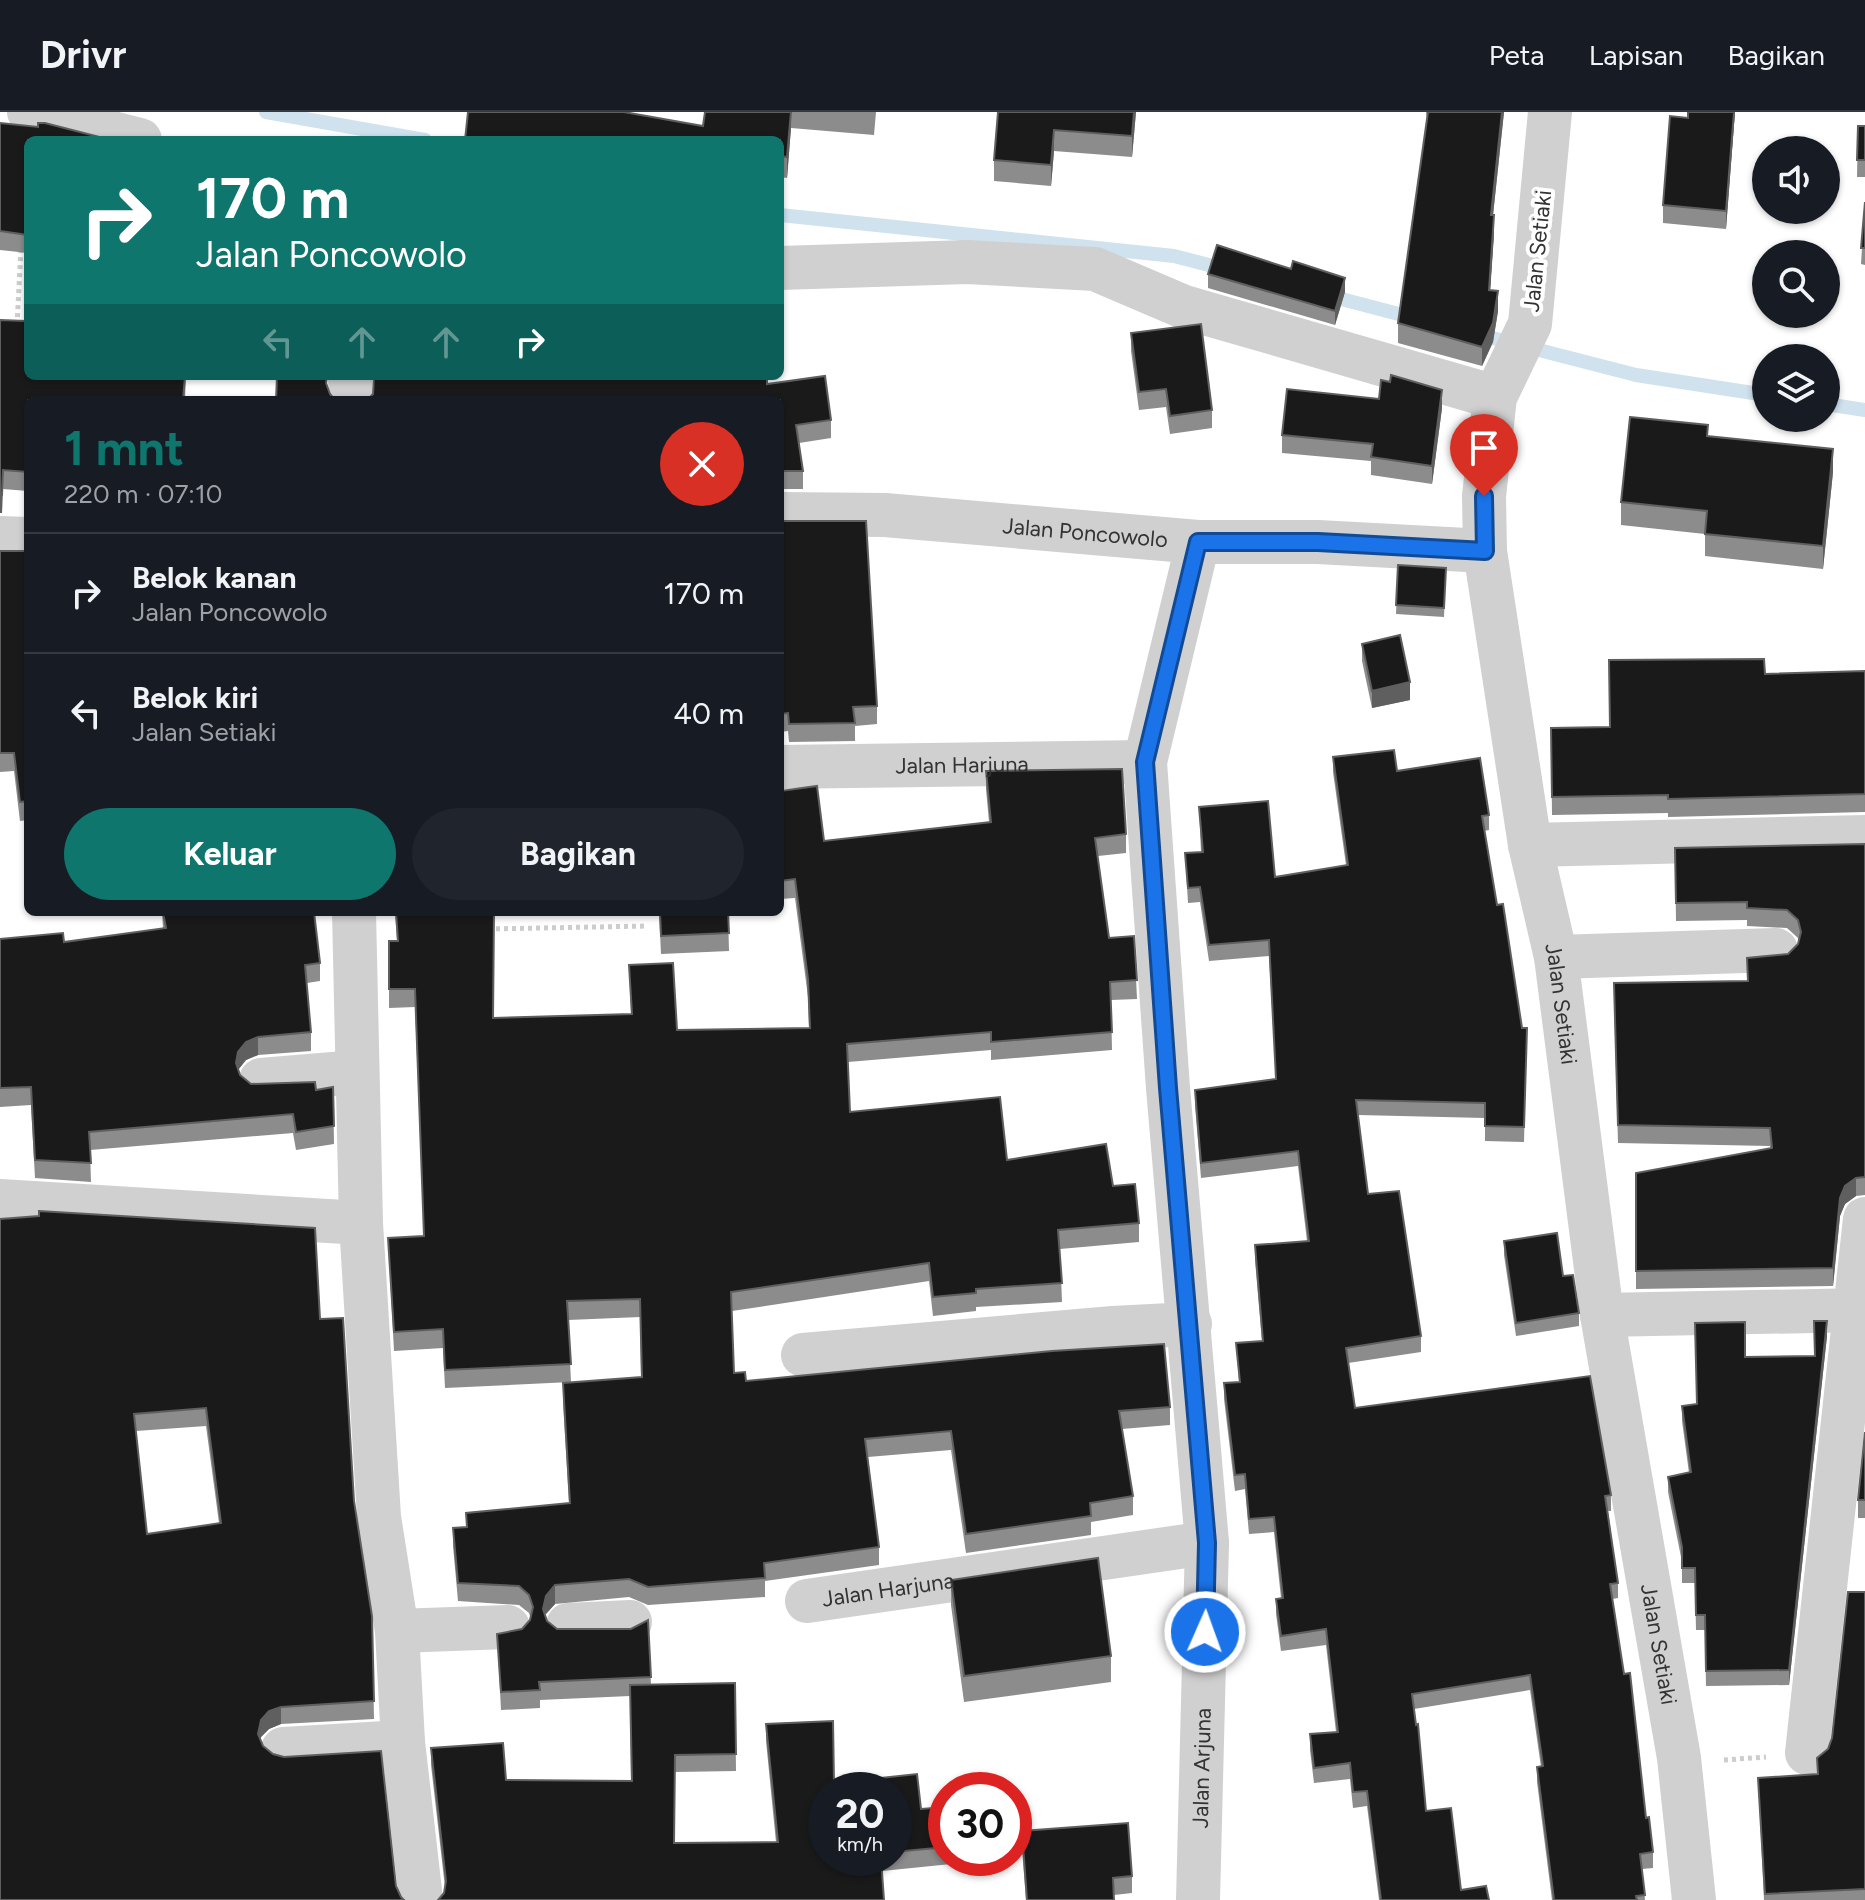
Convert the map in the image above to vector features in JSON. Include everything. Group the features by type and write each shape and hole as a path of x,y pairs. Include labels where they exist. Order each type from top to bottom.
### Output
{"street":[{"path":"29,112 124,136"},
{"name":"Jalan Setiaki","path":"1550,112 1521,341 1495,397 1484,496 1485,551 1530,845 1556,957 1602,1315 1679,1758 1694,1900"},
{"path":"784,268 967,262 1095,269 1184,307 1495,397"},
{"name":"Jalan Poncowolo","path":"784,514 914,517 1198,542 1318,542 1485,551"},
{"path":"0,538 24,539"},
{"name":"Jalan Arjuna","path":"1198,542 1145,762 1168,1088 1207,1543 1198,1900"},
{"name":"Jalan Harjuna","path":"784,767 1145,762"},
{"path":"1530,845 1865,837"},
{"path":"354,916 361,1223 379,1517 397,1631 403,1742 421,1900"},
{"path":"1556,957 1776,950"},
{"path":"261,1080 357,1072"},
{"path":"0,1201 361,1223"},
{"path":"1807,1753 1861,1310 1865,1219"},
{"path":"1602,1315 1861,1310"},
{"path":"803,1355 1190,1324"},
{"name":"Jalan Harjuna","path":"807,1601 1207,1543"},
{"path":"568,1625 630,1622"},
{"path":"397,1631 508,1627"},
{"path":"283,1749 403,1742"}],"path":[{"path":"17,328 22,234"},
{"path":"477,929 647,926"}],"building":[{"path":"468,112 624,112 703,126 705,112 791,112 787,157 784,157 784,136 465,136"},
{"path":"998,112 1134,112 1132,136 1054,130 1051,165 994,160"},
{"path":"1428,112 1502,112 1491,215 1494,215 1489,290 1498,291 1493,323 1482,347 1398,323"},
{"path":"1688,112 1734,112 1726,211 1663,205 1670,116 1688,118"},
{"path":"0,123 38,127 38,123 45,123 95,136 24,136 24,234 0,231"},
{"path":"1858,126 1865,126 1865,160 1857,160"},
{"path":"1865,202 1865,248 1861,248"},
{"path":"1217,245 1291,269 1293,261 1345,278 1335,311 1208,274"},
{"path":"0,320 24,321 24,380 185,380 183,396 24,396 24,472 3,470 0,495"},
{"path":"1201,324 1212,410 1170,416 1166,389 1139,392 1131,333"},
{"path":"1391,375 1442,390 1432,466 1371,457 1373,444 1282,435 1287,389 1379,399 1381,380 1390,382"},
{"path":"825,376 831,420 796,425 803,471 784,471 784,396 371,396 374,380 767,380 767,384"},
{"path":"277,380 326,380 332,396 276,396"},
{"path":"1630,417 1708,425 1707,436 1833,449 1823,546 1705,534 1707,511 1621,502"},
{"path":"784,521 866,521 877,706 853,707 855,723 789,724 788,713 784,714"},
{"path":"0,551 24,551 24,802 20,802 14,753 0,753"},
{"path":"1398,565 1446,568 1444,608 1396,605"},
{"path":"1400,635 1410,682 1372,691 1362,644"},
{"path":"1764,659 1765,674 1865,671 1865,794 1668,799 1668,795 1552,797 1551,728 1610,727 1609,660"},
{"path":"1394,750 1397,771 1480,758 1489,815 1482,816 1497,905 1503,904 1522,1028 1527,1028 1524,1127 1485,1126 1485,1103 1356,1100 1368,1194 1399,1191 1421,1336 1346,1348 1355,1408 1590,1376 1611,1495 1605,1496 1618,1583 1610,1584 1624,1674 1630,1673 1646,1818 1649,1817 1653,1852 1640,1854 1645,1895 1636,1896 1637,1900 1554,1900 1537,1767 1543,1766 1530,1675 1412,1694 1426,1811 1451,1808 1461,1890 1486,1886 1489,1900 1381,1900 1367,1791 1353,1792 1350,1763 1314,1768 1310,1734 1338,1732 1326,1629 1281,1636 1276,1599 1283,1598 1274,1517 1249,1519 1245,1474 1235,1475 1224,1383 1240,1382 1236,1343 1263,1341 1255,1245 1309,1241 1298,1151 1201,1163 1195,1090 1276,1079 1269,940 1209,945 1200,887 1188,888 1185,853 1203,852 1199,807 1268,801 1275,877 1348,865 1333,757"},
{"path":"1122,769 1126,834 1095,838 1109,938 1134,936 1137,980 1110,982 1112,1032 991,1042 991,1032 847,1044 850,1112 1000,1097 1007,1160 1106,1144 1113,1186 1135,1184 1139,1223 1058,1230 1062,1283 976,1289 976,1293 933,1297 929,1263 731,1292 734,1373 745,1372 746,1381 1052,1351 1164,1344 1170,1407 1119,1411 1133,1496 1090,1503 1091,1516 966,1534 951,1431 865,1439 879,1547 764,1563 765,1578 648,1587 629,1579 555,1585 546,1596 543,1609 547,1621 557,1629 631,1629 648,1620 651,1677 539,1682 540,1690 501,1692 497,1634 522,1629 530,1620 533,1607 529,1595 519,1586 458,1583 453,1528 467,1527 466,1513 570,1503 563,1383 642,1377 640,1299 567,1301 571,1364 445,1370 443,1329 394,1332 388,1238 424,1236 415,989 389,989 389,941 398,941 396,916 494,916 493,1018 632,1014 629,965 673,963 677,1030 810,1028 808,979 795,879 784,880 784,790 817,786 824,841 991,822 986,771"},
{"path":"1865,844 1865,1177 1856,1178 1845,1186 1840,1198 1833,1268 1636,1271 1636,1173 1772,1148 1770,1128 1618,1125 1614,983 1748,981 1747,958 1788,954 1798,944 1801,932 1798,920 1787,910 1747,908 1747,902 1676,903 1675,848"},
{"path":"164,916 314,916 320,963 305,965 311,1032 258,1037 246,1042 238,1052 236,1063 240,1075 251,1084 315,1082 316,1090 333,1087 334,1126 296,1132 293,1114 89,1132 91,1163 35,1160 31,1087 0,1088 0,939 63,933 64,942 166,928"},
{"path":"660,916 728,916 729,933 661,936"},
{"path":"39,1211 315,1228 320,1319 343,1318 354,1501 372,1616 374,1701 281,1707 269,1711 261,1720 258,1734 263,1746 273,1754 284,1757 381,1751 396,1886 404,1900 0,1900 0,1219 39,1216","holes":["206,1408 221,1523 147,1534 134,1414"]},
{"path":"1557,1233 1563,1276 1573,1275 1579,1313 1516,1323 1504,1241"},
{"path":"1814,1321 1827,1321 1789,1670 1706,1671 1705,1615 1696,1615 1695,1568 1682,1568 1682,1547 1668,1477 1691,1472 1682,1406 1697,1404 1695,1323 1745,1322 1745,1357 1815,1356"},
{"path":"1865,1432 1865,1500 1858,1500"},
{"path":"1098,1558 1111,1656 964,1676 951,1580"},
{"path":"1848,1592 1865,1592 1865,1889 1765,1894 1758,1778 1818,1774 1817,1758 1828,1749 1832,1738"},
{"path":"735,1683 736,1754 675,1755 674,1843 778,1842 766,1724 833,1721 834,1772 808,1772 808,1876 882,1876 884,1900 438,1900 444,1893 446,1881 431,1748 503,1743 506,1780 632,1781 630,1685"},
{"path":"917,1774 921,1809 928,1808 928,1849 912,1850 912,1775"},
{"path":"1128,1823 1132,1876 1113,1878 1114,1900 1027,1900 1025,1876 1032,1876 1032,1830"}],"waterway":[{"path":"266,112 402,136"},
{"path":"784,215 1174,256 1228,270"},
{"path":"1326,295 1414,318"},
{"path":"1477,334 1636,375 1752,393"},
{"path":"1840,406 1865,410"}],"route":[{"path":"1205,1632 1207,1543 1168,1088 1145,762 1198,542 1318,542 1485,551 1484,496"}]}
